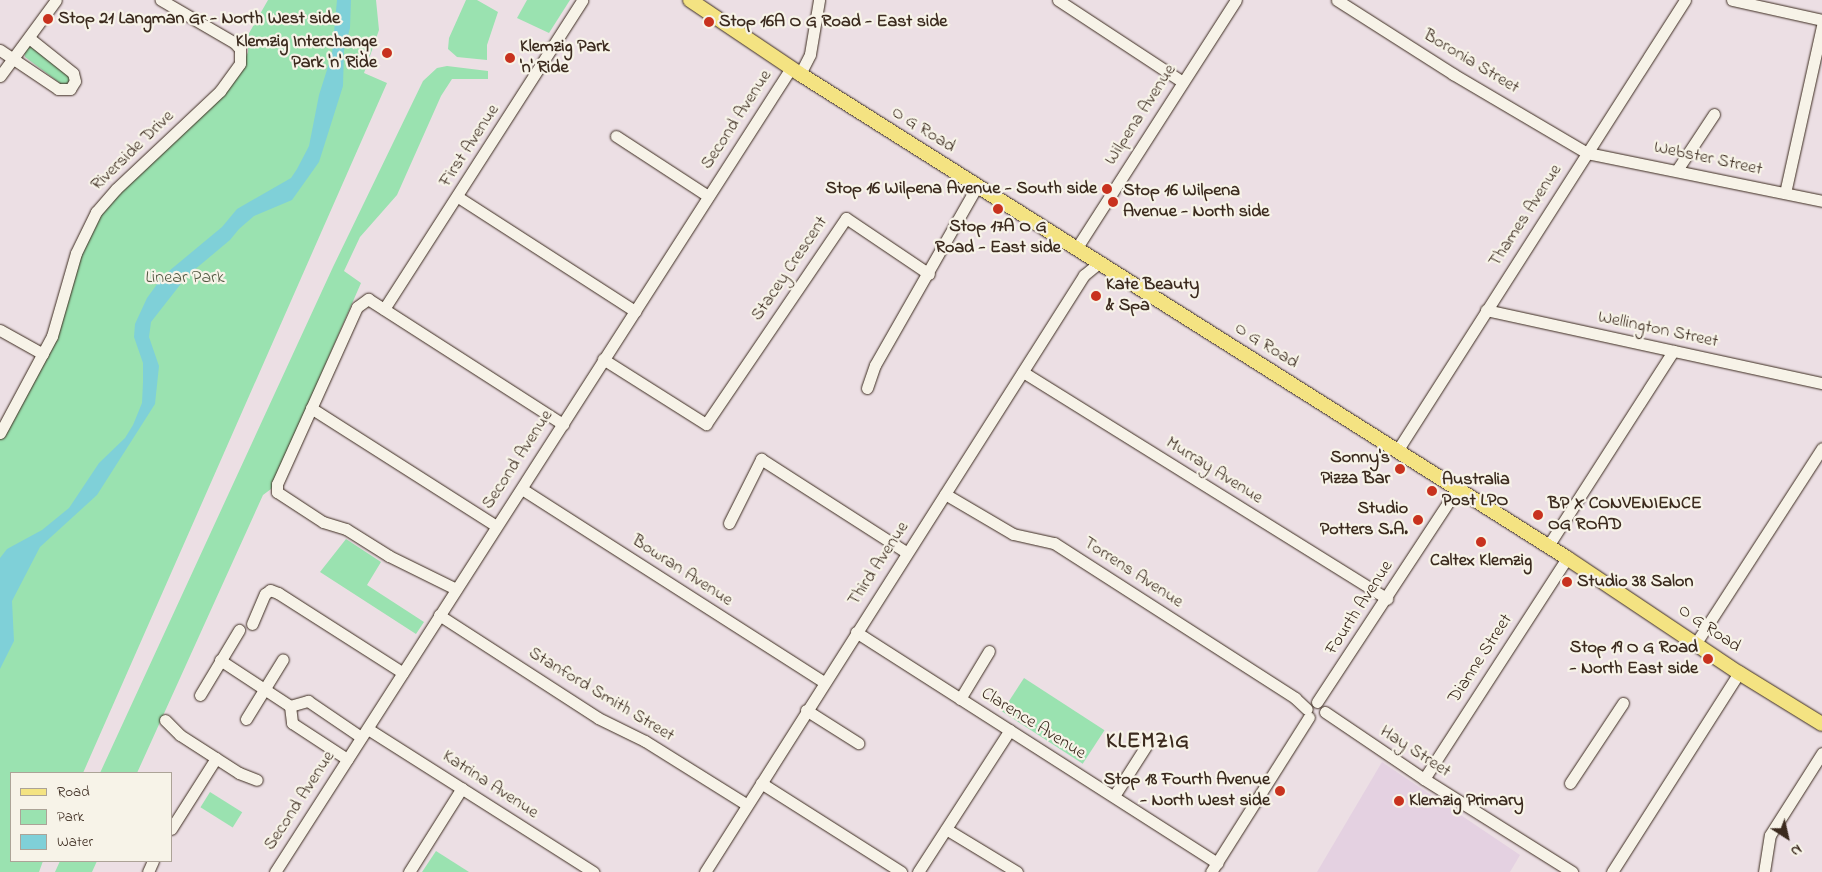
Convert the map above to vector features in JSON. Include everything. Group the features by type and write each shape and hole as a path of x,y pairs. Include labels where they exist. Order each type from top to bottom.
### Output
{"main road":[{"name":"O G Road","path":"690,0 796,71 1456,490 1567,558 1739,673 1822,724"}],"street":[{"path":"0,76 56,0"},
{"name":"Riverside Drive","path":"0,433 43,354 60,318 76,253 88,225 116,188 206,106 236,72 241,55 235,43 161,0"},
{"name":"First Avenue","path":"384,309 458,197 582,0"},
{"name":"Second Avenue","path":"277,871 708,196 810,54 819,0"},
{"name":"Wilpena Avenue","path":"1081,252 1183,82 1236,0"},
{"name":"Boronia Street","path":"1337,0 1453,74 1587,154"},
{"name":"Thames Avenue","path":"1396,451 1684,0"},
{"path":"1732,0 1822,20"},
{"path":"1064,2 1183,82"},
{"path":"1785,193 1822,26"},
{"path":"0,50 14,57 58,89 67,90 73,86 75,77 71,70 29,38"},
{"path":"1677,170 1714,114"},
{"path":"616,136 708,196"},
{"name":"Webster Street","path":"1587,154 1677,170 1822,201"},
{"path":"867,388 876,365 977,186"},
{"path":"458,197 635,311"},
{"name":"Stacey Crescent","path":"603,359 706,424 846,218 928,274"},
{"name":"Third Avenue","path":"1081,252 1084,275"},
{"name":"Third Avenue","path":"705,872 746,804 1084,275 1099,263"},
{"path":"456,589 389,556 346,529 323,522 276,492 277,484 357,306 368,299 563,424"},
{"name":"Wellington Street","path":"1486,310 1822,383"},
{"path":"0,330 43,354"},
{"path":"1548,546 1674,351"},
{"name":"Murray Avenue","path":"1023,372 1386,599"},
{"path":"311,408 496,526"},
{"path":"1696,643 1822,448"},
{"path":"729,523 761,459 906,552"},
{"name":"Bowran Avenue","path":"522,489 824,682"},
{"name":"Fourth Avenue","path":"1214,867 1456,490"},
{"name":"Torrens Avenue","path":"945,494 1013,534 1054,543 1295,698 1317,709"},
{"name":"Dianne Street","path":"1424,779 1567,558"},
{"path":"252,624 265,594 270,590 278,593 403,673"},
{"name":"Stanford Smith Street","path":"439,615 598,718 645,742 746,804"},
{"path":"200,695 239,630"},
{"name":"Clarence Avenue","path":"856,632 1114,796 1214,867"},
{"path":"960,699 989,650"},
{"path":"246,719 283,659"},
{"path":"220,660 290,706 292,723 347,760"},
{"path":"1612,872 1739,673"},
{"name":"Katrina Avenue","path":"290,706 308,701 462,788 593,872"},
{"path":"1570,783 1623,703"},
{"name":"Hay Street","path":"1317,709 1572,872"},
{"path":"806,710 858,743"},
{"path":"165,720 180,735 239,773 257,780"},
{"path":"918,872 1010,730"},
{"path":"1114,796 1146,746"},
{"path":"1764,872 1770,835 1822,753"},
{"path":"172,827 216,758"},
{"path":"761,783 901,872"},
{"path":"409,872 462,788"},
{"path":"946,829 1016,872"}],"shaded area":[{"name":"Klemzig Primary","path":"1382,762 1520,855 1510,872 1317,872"}],"green space":[{"name":"Linear Park","path":"268,0 376,0 379,30 364,73 387,83 83,772 10,772 10,862 43,862 39,872 0,872 0,438 51,345 81,244 100,210 241,69 248,52 248,35"},
{"path":"466,0 477,0 498,12 487,45 487,60 457,57 448,49 449,38"},
{"path":"527,0 570,0 549,33 517,18"},
{"path":"30,46 71,74 68,85 61,84 25,57 24,50"},
{"path":"447,66 488,71 488,79 452,79 441,96 397,195 360,237 344,271 361,283 271,489 263,495 137,772 100,772 333,267 423,81 437,68"},
{"path":"346,539 381,562 367,585 424,622 416,634 320,572"},
{"path":"1024,678 1105,730 1083,764 1002,712"},
{"path":"210,792 242,812 233,827 200,807"},
{"path":"436,851 469,872 422,872"},
{"path":"60,862 97,862 92,872 55,872"}],"water":[{"path":"337,0 351,0 350,28 344,50 343,86 319,162 292,200 254,216 230,240 187,276 151,322 149,337 159,366 155,404 97,495 40,547 12,601 14,641 0,669 0,558 7,549 42,530 69,508 99,463 125,438 133,425 142,403 143,382 143,363 134,337 135,324 147,298 163,276 222,227 237,209 291,178 297,169 309,146 319,95 332,54"}],"place":[{"name":"Stop 21 Langman Gr - North West side","path":"48,19"},
{"name":"Stop 16A O G Road - East side","path":"709,22"},
{"name":"Klemzig Interchange Park 'n' Ride","path":"387,53"},
{"name":"Klemzig Park 'n' Ride","path":"510,58"},
{"name":"Stop 16 Wilpena Avenue - South side","path":"1107,189"},
{"name":"Stop 16 Wilpena Avenue - North side","path":"1113,202"},
{"name":"Stop 17A O G Road - East side","path":"998,209"},
{"name":"Kate Beauty & Spa","path":"1096,296"},
{"name":"Sonny's Pizza Bar","path":"1400,469"},
{"name":"Australia Post LPO","path":"1432,491"},
{"name":"BP X CONVENIENCE OG ROAD","path":"1538,515"},
{"name":"Studio Potters S.A.","path":"1418,520"},
{"name":"Caltex Klemzig","path":"1481,542"},
{"name":"Studio 38 Salon","path":"1567,582"},
{"name":"Stop 19 O G Road - North East side","path":"1708,659"},
{"name":"Stop 18 Fourth Avenue - North West side","path":"1280,791"},
{"name":"Klemzig Primary","path":"1399,801"}],"district":[{"name":"KLEMZIG","path":"1148,743"}]}
